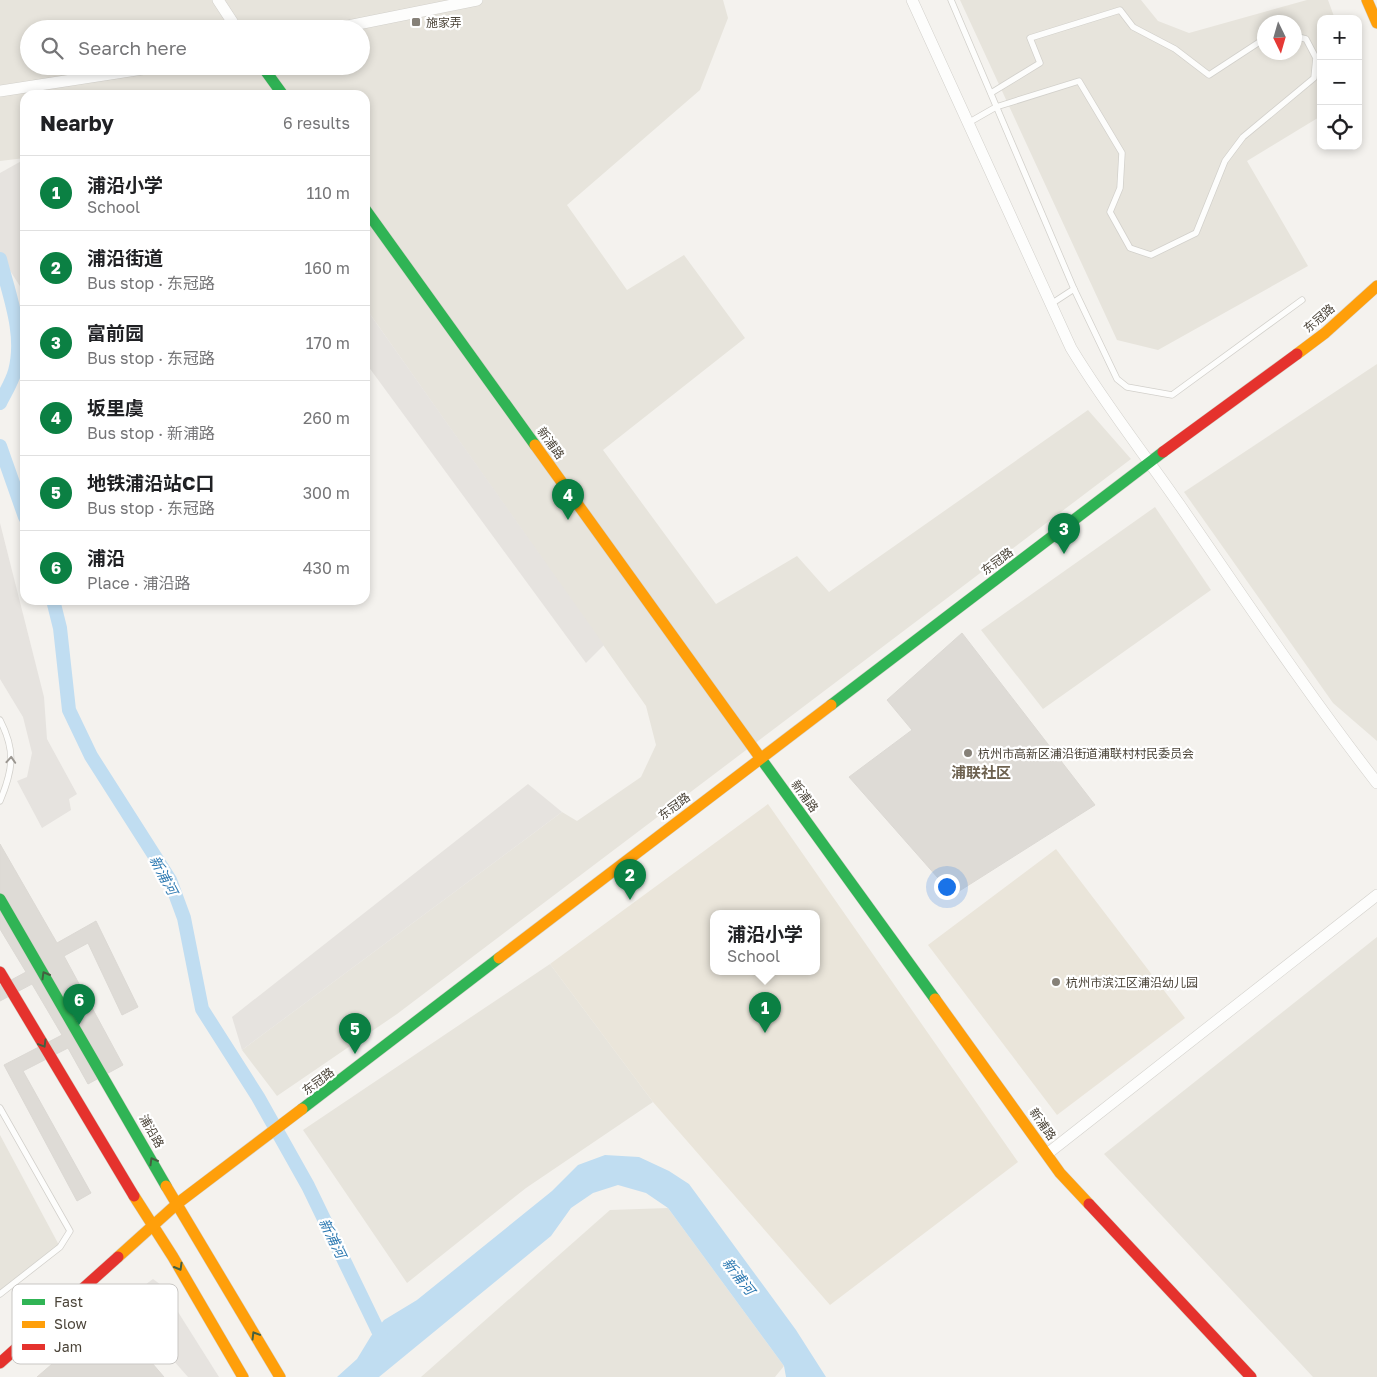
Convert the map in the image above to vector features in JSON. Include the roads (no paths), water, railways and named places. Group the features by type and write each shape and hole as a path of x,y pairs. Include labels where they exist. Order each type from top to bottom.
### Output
{"main road":[{"path":"1367,0 1377,24"},
{"path":"269,75 279,90"},
{"name":"新浦路","path":"370,216 1060,1172 1251,1377"},
{"name":"东冠路","path":"88,1284 178,1203 1150,462 1240,398 1325,333 1377,286"},
{"name":"浦沿路","path":"0,898 280,1377"},
{"path":"0,972 152,1226 173,1257 243,1377"},
{"name":"东冠路","path":"0,1363 12,1352"}],"street":[{"path":"218,0 231,20"},
{"path":"370,20 441,4 477,0"},
{"path":"912,0 1071,348 1099,395 1150,462 1323,713 1377,783"},
{"path":"0,91 104,75"},
{"path":"1047,1154 1377,895"}],"lane":[{"path":"951,0 1074,290 1117,379 1127,387 1172,395 1302,300"},
{"path":"990,93 1040,63 1030,38 1120,10 1133,27 1175,49 1209,75 1257,44"},
{"path":"968,123 996,107 1079,81 1122,153 1120,188 1110,212 1130,248 1151,256 1196,233 1225,160 1243,137 1314,78 1316,58 1306,39 1302,38"},
{"path":"1051,304 1074,290"},
{"path":"0,720 9,738 12,758 8,783 0,801"},
{"path":"0,1108 70,1231 60,1247 13,1284"},
{"path":"0,1294 12,1285"}],"water":[{"path":"605,1155 639,1157 669,1171 689,1184 796,1330 826,1377 786,1377 784,1366 668,1208 646,1193 618,1185 593,1193 571,1208 551,1236 379,1377 337,1377 357,1359 371,1336 384,1320 417,1300 552,1191 578,1165"}],"waterway":[{"name":"新浦河","path":"0,259 15,315 18,343 15,371 0,403"},
{"name":"新浦河","path":"0,446 20,503"},
{"name":"新浦河","path":"54,605 60,628 69,710 91,756 170,880 184,918 202,1009 258,1097 308,1186 385,1345"}],"place":[{"name":"施家弄","path":"416,22"},
{"name":"坂里虞","path":"568,520"},
{"name":"富前园","path":"1064,554"},
{"name":"杭州市高新区浦沿街道浦联村村民委员会","path":"968,753"},
{"name":"浦沿街道","path":"630,900"},
{"name":"杭州市滨江区浦沿幼儿园","path":"1056,982"},
{"name":"浦沿","path":"79,1025"},
{"name":"浦沿小学","path":"765,1033"},
{"name":"地铁浦沿站C口","path":"355,1054"}],"district":[{"name":"浦联社区","path":"981,772"}]}
